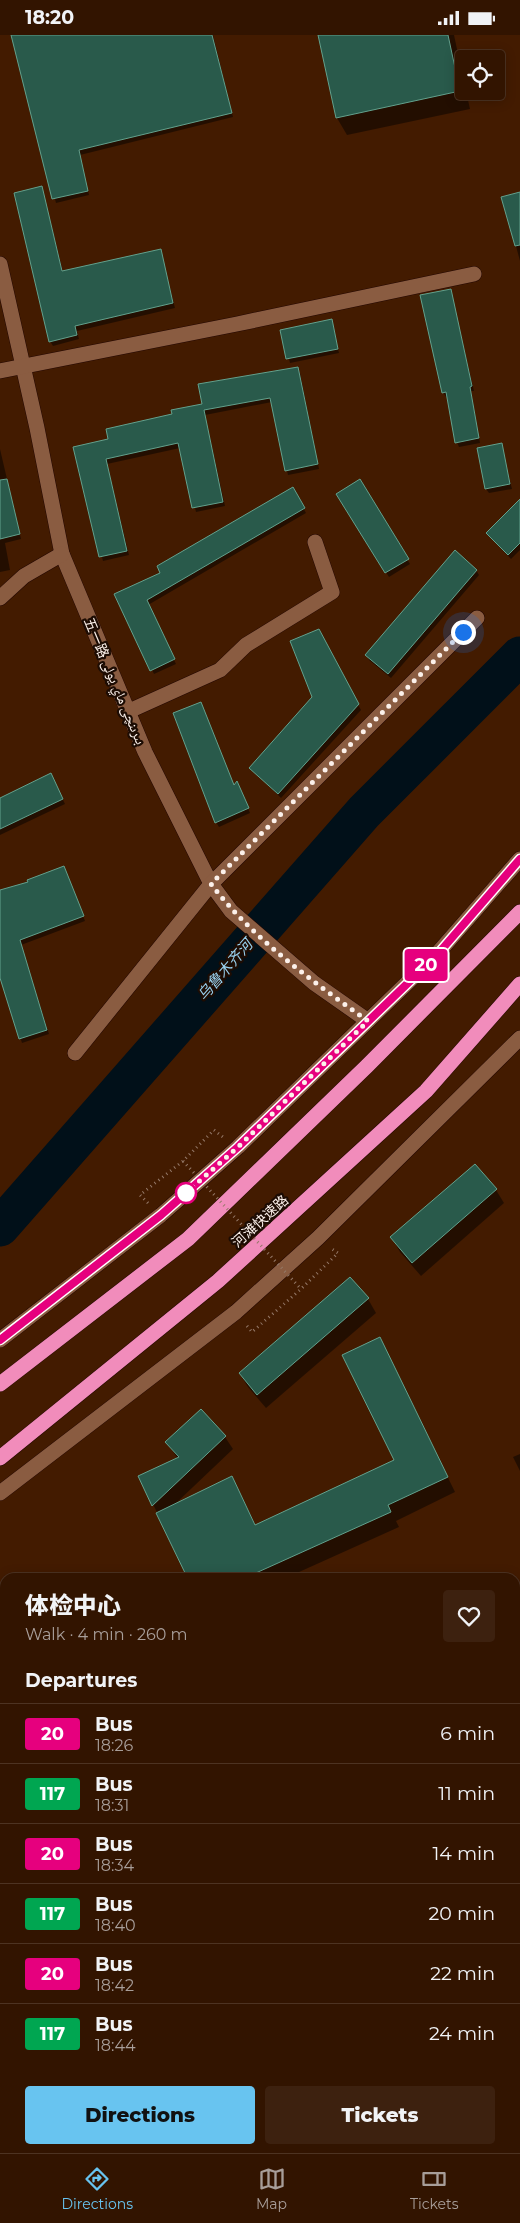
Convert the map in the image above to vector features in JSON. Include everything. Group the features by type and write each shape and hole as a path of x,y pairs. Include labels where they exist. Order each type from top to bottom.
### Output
{"highway":[{"path":"0,1384 188,1239 367,1066 520,912"},
{"name":"河滩快速路","path":"0,1458 218,1281 426,1091 520,984"}],"street":[{"name":"五一路 بىرىنچى ماي يولى","path":"0,264 62,554 127,712 211,884 231,911 314,983 368,1021"},
{"path":"0,371 236,325 474,274"},
{"path":"127,712 220,669 246,645 332,592 315,543"},
{"path":"0,598 24,576 62,554"},
{"path":"75,1053 211,884 477,618"},
{"path":"0,1340 161,1215 238,1147 437,955 520,859"},
{"path":"0,1493 236,1312 318,1237 520,1038"}],"path":[{"path":"140,1195 182,1161 214,1130"},
{"path":"182,1161 301,1289"},
{"path":"252,1332 338,1253"}],"building":[{"path":"11,35 212,35 232,113 79,150 88,191 52,199"},
{"path":"318,35 448,35 455,68 455,92 336,118"},
{"path":"42,186 62,271 161,249 173,303 75,326 77,335 49,342 14,193"},
{"path":"520,192 520,245 515,246 501,197"},
{"path":"451,289 472,386 470,387 479,438 455,443 446,392 442,393 420,295"},
{"path":"332,319 338,349 286,359 280,330"},
{"path":"298,367 318,464 285,471 270,398 204,410 223,502 192,508 178,443 106,459 127,551 99,557 73,447 108,439 106,429 172,414 171,410 202,404 198,384"},
{"path":"502,443 510,484 485,489 477,448"},
{"path":"7,479 20,534 0,539 0,480"},
{"path":"360,479 409,559 385,573 336,494"},
{"path":"293,487 305,508 147,600 175,659 150,671 114,594 160,573 157,566"},
{"path":"520,499 520,543 508,555 486,533"},
{"path":"455,550 477,570 388,674 365,655"},
{"path":"319,629 359,704 278,794 249,768 312,697 290,641"},
{"path":"201,702 234,785 237,781 249,808 215,823 173,713"},
{"path":"51,773 63,799 0,829 0,798"},
{"path":"64,866 84,916 20,940 47,1030 19,1039 0,978 0,890 28,882 27,880"},
{"path":"475,1164 497,1189 412,1263 390,1237"},
{"path":"350,1277 369,1298 257,1395 239,1373"},
{"path":"380,1337 448,1477 388,1505 391,1512 256,1573 185,1573 156,1513 232,1476 255,1525 394,1460 342,1355"},
{"path":"201,1409 226,1436 152,1506 138,1476 179,1457 165,1442"}],"waterway":[{"name":"乌鲁木齐河","path":"0,1227 364,812 520,656"}],"bus line":[{"name":"20","path":"0,1340 161,1215 238,1147 437,955 520,859"}],"route":[{"path":"186,1193 238,1147 368,1021 314,983 231,911 211,884 463,632"}]}
